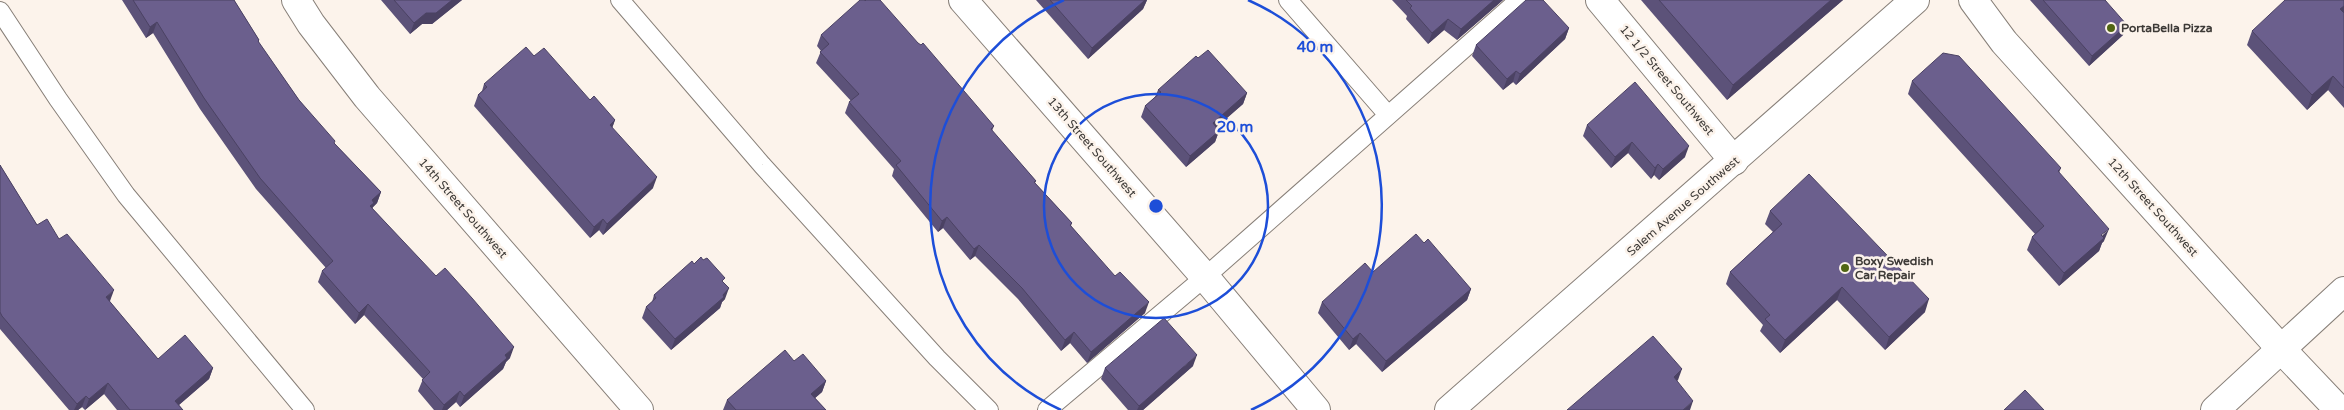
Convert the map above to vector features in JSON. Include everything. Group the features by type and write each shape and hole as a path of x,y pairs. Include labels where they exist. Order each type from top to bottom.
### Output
{"street":[{"name":"14th Street Southwest","path":"296,0 311,24 367,98 639,410"},
{"name":"13th Street Southwest","path":"963,0 1205,277 1316,410"},
{"name":"12 1/2 Street Southwest","path":"1600,0 1734,161"},
{"name":"Salem Avenue Southwest","path":"1448,410 1734,161 1915,0"},
{"name":"12th Street Southwest","path":"1973,0 2004,42 2282,350 2339,410"},
{"path":"2215,410 2344,291"}],"lane":[{"path":"620,0 762,165 937,358 989,410"},
{"path":"1288,0 1388,115"},
{"path":"1047,410 1205,277 1519,0"},
{"path":"0,11 126,195 305,410"}],"building":[{"path":"133,0 234,0 258,41 299,100 335,141 334,143 381,192 372,200 374,203 370,206 436,276 445,268 514,347 505,355 507,358 464,396 460,391 444,405 422,380 430,372 368,304 359,313 322,271 333,261 260,178 204,98 157,22 150,27"},
{"path":"394,0 452,0 436,13 426,13 414,23"},
{"path":"860,0 880,0 918,43 921,45 923,43 994,126 991,129 1036,181 1034,182 1072,223 1070,225 1115,276 1120,272 1149,302 1091,352 1074,332 1065,340 1022,288 979,245 974,249 947,217 942,221 896,165 901,161 849,102 859,94 820,52 829,44 821,35"},
{"path":"1050,0 1145,0 1092,48"},
{"path":"1406,0 1494,0 1461,29 1448,19 1432,33 1410,8 1412,6"},
{"path":"1526,0 1543,0 1569,28 1520,74 1516,71 1507,79 1476,45"},
{"path":"1659,0 1831,0 1733,85"},
{"path":"2043,0 2105,0 2127,25 2092,56"},
{"path":"2285,0 2344,0 2344,6 2340,9 2344,13 2344,88 2333,76 2312,95 2252,31"},
{"path":"526,47 534,56 544,48 590,100 594,96 615,120 610,125 657,177 607,224 603,219 594,227 478,95 487,87 484,84"},
{"path":"1208,50 1247,93 1213,123 1219,131 1190,156 1145,106 1161,92 1158,90 1196,56 1198,58"},
{"path":"1943,53 1959,56 2061,168 2058,171 2109,229 2101,235 2104,238 2064,273 2032,237 2044,226 1912,81"},
{"path":"1635,82 1689,146 1663,169 1658,164 1655,168 1632,142 1615,157 1587,125"},
{"path":"0,165 37,225 47,219 59,239 67,234 114,290 106,297 158,359 185,335 213,368 175,401 183,410 130,410 108,383 89,399 86,396 77,404 2,316 0,312"},
{"path":"1809,174 1929,299 1889,337 1842,287 1785,340 1765,319 1770,315 1730,272 1782,224 1770,211"},
{"path":"1416,234 1424,243 1428,239 1471,289 1386,361 1360,333 1353,339 1322,302 1365,263 1373,272"},
{"path":"701,257 703,260 707,258 725,278 722,281 729,288 723,295 724,297 675,339 646,307 656,298 654,295 692,261 694,264"},
{"path":"1164,318 1197,355 1139,406 1105,368"},
{"path":"1653,336 1682,369 1674,377 1693,401 1683,410 1567,410"},
{"path":"785,350 794,361 803,354 826,381 811,394 826,410 736,410 727,400"},
{"path":"2025,390 2044,410 2004,410"}],"place":[{"name":"PortaBella Pizza","path":"2111,28"},
{"name":"Boxy Swedish Car Repair","path":"1845,268"}]}
